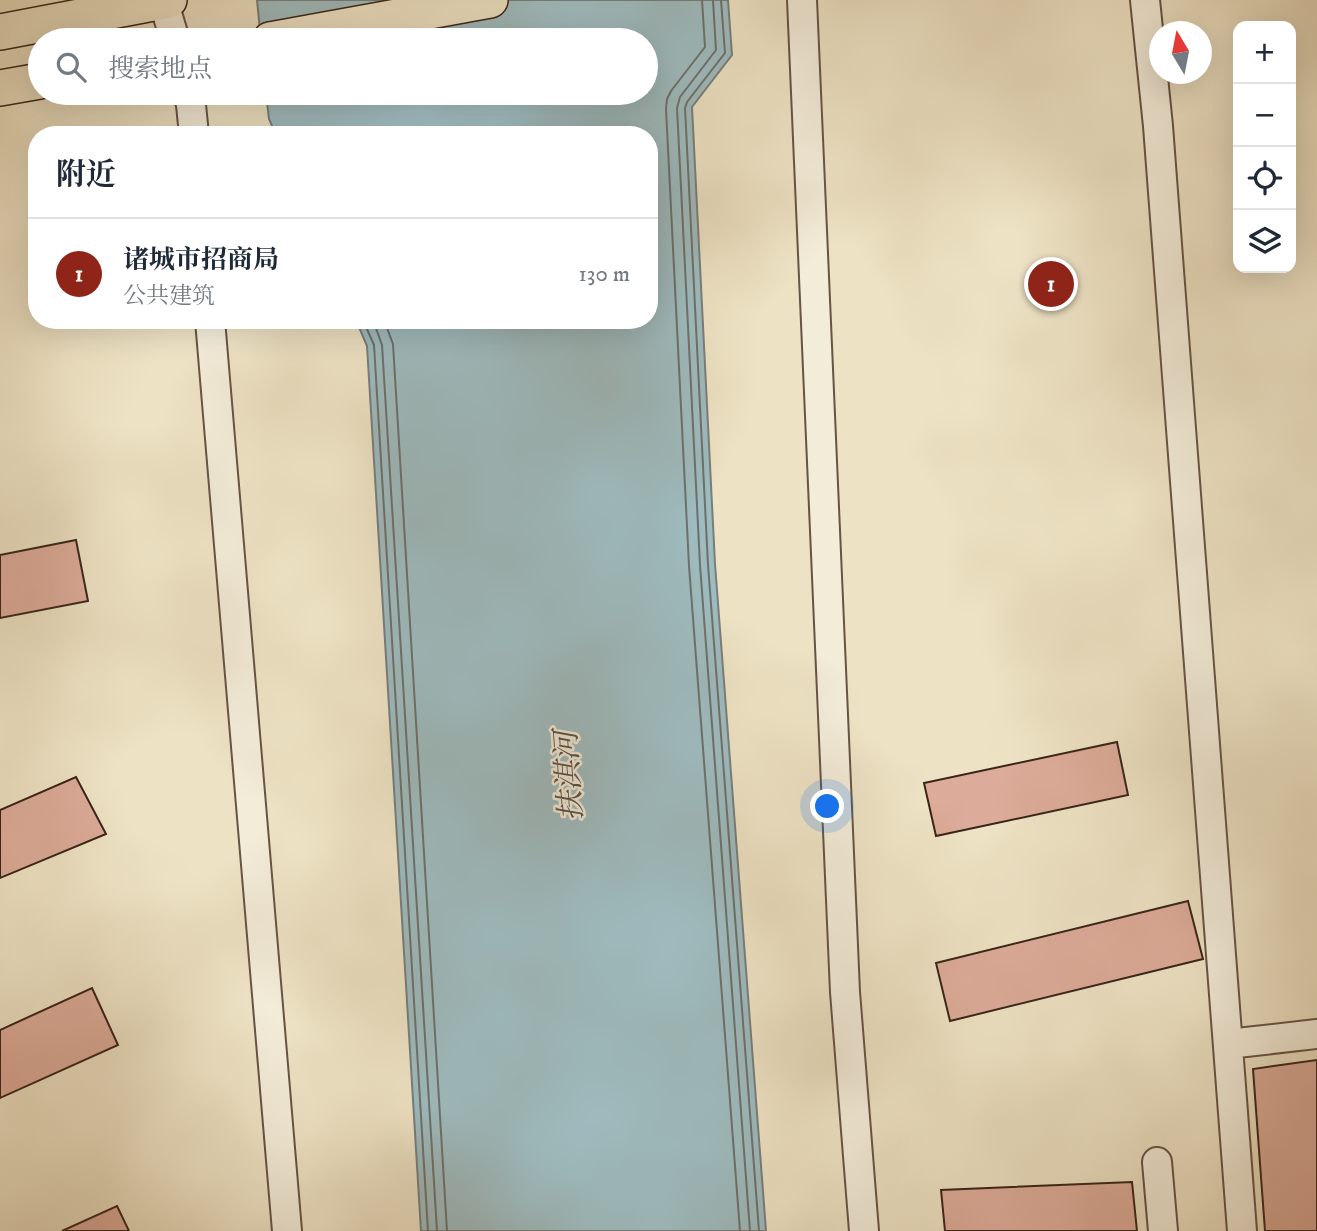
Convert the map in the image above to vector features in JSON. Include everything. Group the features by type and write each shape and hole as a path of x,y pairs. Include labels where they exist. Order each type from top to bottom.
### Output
{"main road":[{"path":"0,32 169,0"},
{"path":"336,28 490,0"},
{"path":"0,88 28,83"}],"street":[{"path":"163,0 171,28"},
{"path":"802,0 845,992 864,1231"},
{"path":"1145,0 1158,126 1242,1231"},
{"path":"191,105 193,126"},
{"path":"211,329 287,1231"},
{"path":"1228,1044 1317,1034"},
{"path":"1157,1162 1163,1231"}],"water":[{"name":"扶淇河","path":"257,0 728,0 732,55 692,107 715,564 766,1231 421,1231 367,346 360,329 658,329 658,126 272,126 267,105 658,105 658,28 260,28"}],"building":[{"path":"76,540 88,601 0,618 0,555"},
{"path":"1117,742 1128,795 936,836 924,783"},
{"path":"76,777 106,834 0,878 0,810"},
{"path":"1188,901 1203,959 950,1021 936,963"},
{"path":"92,988 118,1045 0,1098 0,1030"},
{"path":"1317,1060 1317,1231 1265,1231 1253,1069"},
{"path":"1132,1182 1137,1231 945,1231 941,1190"},
{"path":"117,1206 129,1231 62,1231"}],"place":[{"name":"诸城市招商局","path":"1051,284"}]}
